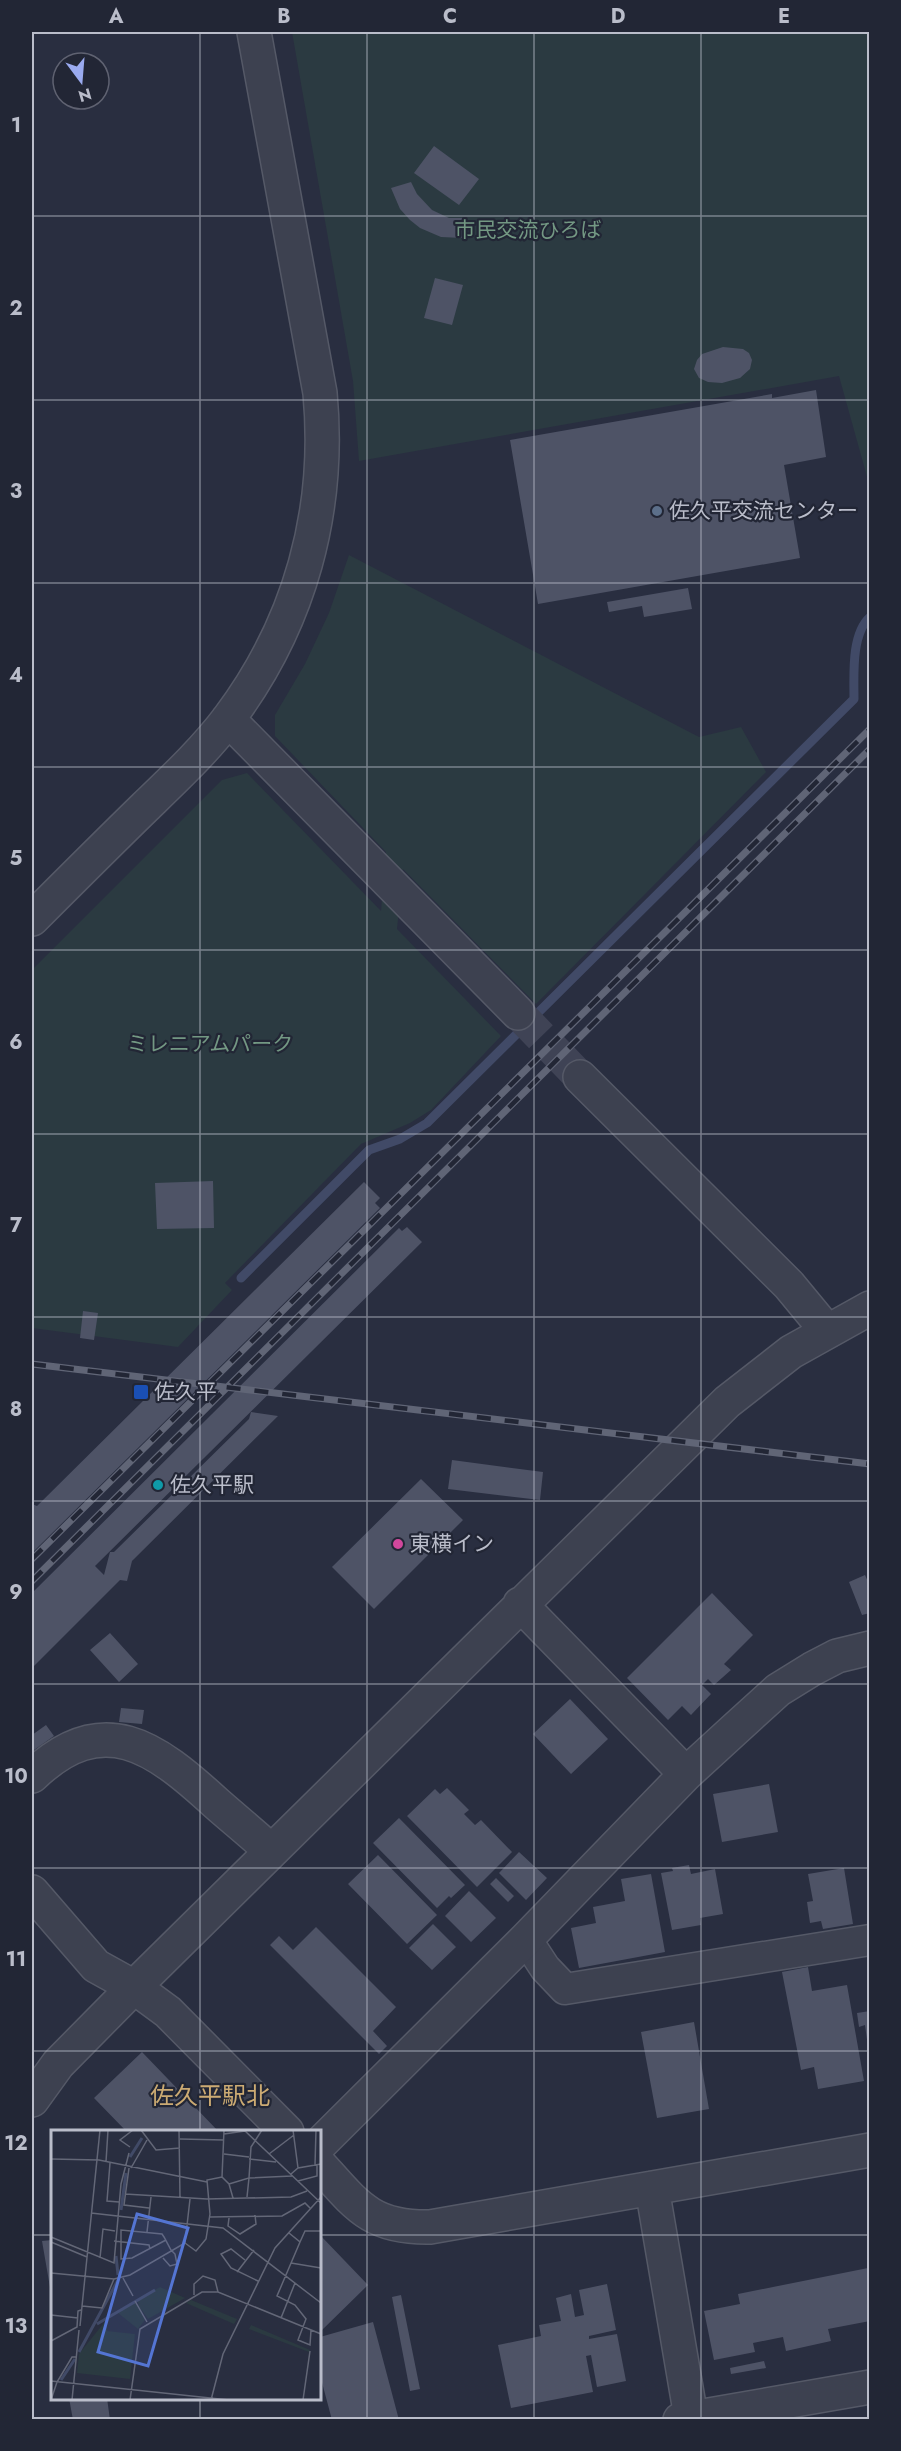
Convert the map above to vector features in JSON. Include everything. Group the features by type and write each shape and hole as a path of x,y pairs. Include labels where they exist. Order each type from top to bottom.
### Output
{"street":[{"path":"32,919 182,771 228,719 256,679 280,632 305,569 315,526 322,462 320,393 254,32"},
{"path":"228,719 518,1013"},
{"path":"580,1077 782,1278 827,1330"},
{"path":"32,2100 58,2064 134,1987 727,1402 791,1352 870,1308"},
{"path":"520,1605 687,1774"},
{"path":"321,2143 526,1939 687,1774 778,1690 837,1656 870,1648"},
{"path":"32,1776 51,1758 71,1746 91,1740 112,1741 135,1746 159,1756 179,1769 271,1851"},
{"path":"32,1892 96,1966 134,1987 168,2012 285,2130"},
{"path":"526,1939 545,1968 565,1989 870,1940"},
{"path":"321,2166 353,2202 368,2214 399,2227 430,2227 870,2150"},
{"path":"652,2188 688,2419 870,2387"}],"green space":[{"name":"市民交流ひろば","path":"292,32 869,32 869,484 839,376 359,461 353,381"},
{"name":"ミレニアムパーク","path":"349,555 699,737 741,727 766,772 536,1004 403,869 397,929 501,1036 431,1110 410,1123 361,1144 225,1283 232,1290 178,1347 32,1328 32,970 222,780 247,773 381,911 386,852 275,736 275,715 305,664 329,613"}],"building":[{"path":"434,146 479,179 459,205 414,173"},
{"path":"411,182 417,194 432,210 449,218 462,218 462,238 441,237 420,228 410,220 400,209 391,188"},
{"path":"435,278 463,285 452,325 424,318"},
{"path":"723,347 743,349 749,353 752,360 750,369 740,378 722,383 708,382 699,378 694,369 697,360 702,354"},
{"name":"佐久平交流センター","path":"816,390 826,457 784,465 800,558 538,604 510,440 772,394 772,398"},
{"path":"688,588 692,609 644,617 642,606 609,612 607,602"},
{"path":"213,1181 214,1228 157,1229 155,1183"},
{"name":"佐久平駅","path":"364,1182 380,1198 375,1203 380,1208 32,1553 32,1504 37,1506"},
{"name":"佐久平駅","path":"407,1227 422,1242 95,1566 104,1575 110,1552 114,1552 249,1419 251,1412 278,1416 132,1561 127,1581 120,1580 32,1668 32,1593 399,1228 402,1231"},
{"path":"83,1311 98,1313 94,1340 80,1338"},
{"path":"452,1460 543,1472 540,1500 448,1489"},
{"name":"東横イン","path":"421,1479 463,1520 374,1609 332,1567"},
{"path":"865,1575 870,1586 870,1613 862,1615 849,1582"},
{"path":"712,1593 753,1635 724,1664 731,1670 714,1685 708,1679 702,1685 711,1694 691,1715 682,1706 668,1720 627,1678"},
{"path":"110,1633 138,1664 119,1682 90,1650"},
{"path":"570,1699 608,1739 571,1774 533,1734"},
{"path":"121,1708 144,1710 142,1724 119,1722"},
{"path":"46,1725 54,1736 34,1750 32,1735"},
{"path":"769,1784 778,1832 722,1842 713,1794"},
{"path":"447,1788 469,1810 464,1814 475,1825 481,1820 512,1852 477,1887 407,1816 435,1789 440,1794"},
{"path":"399,1818 465,1885 437,1908 373,1843"},
{"path":"519,1852 547,1878 526,1900 499,1873"},
{"path":"378,1855 437,1915 407,1944 348,1884"},
{"path":"689,1865 691,1874 715,1869 723,1914 700,1918 701,1925 672,1930 661,1873"},
{"path":"844,1868 853,1924 823,1929 821,1921 810,1923 807,1902 813,1901 808,1874"},
{"path":"651,1874 665,1952 579,1968 571,1928 596,1923 593,1907 625,1901 621,1879"},
{"path":"496,1878 514,1896 508,1902 490,1884"},
{"path":"469,1891 496,1918 471,1942 445,1916"},
{"path":"433,1924 456,1947 432,1970 409,1948"},
{"path":"316,1927 396,2007 373,2031 387,2046 379,2054 270,1945 279,1936 293,1950"},
{"path":"808,1967 812,1991 847,1985 864,2081 818,2089 814,2067 801,2070 782,1972"},
{"path":"870,2011 870,2047 868,2047 865,2025 859,2027 857,2013"},
{"path":"694,2022 709,2109 657,2118 641,2032"},
{"path":"142,2052 217,2130 125,2130 94,2098"},
{"path":"321,2236 368,2285 321,2331"},
{"path":"51,2240 51,2293 42,2241"},
{"path":"868,2268 870,2321 828,2329 831,2341 786,2351 783,2337 753,2343 755,2352 714,2360 704,2311 740,2304 738,2294"},
{"path":"607,2284 616,2330 589,2336 589,2339 617,2334 626,2381 597,2387 591,2355 586,2356 593,2392 511,2408 498,2345 541,2336 539,2325 561,2321 556,2298 571,2294 575,2317 584,2315 579,2290"},
{"path":"401,2295 420,2389 410,2391 392,2297"},
{"path":"373,2322 399,2420 332,2420 321,2379 321,2337"},
{"path":"764,2361 766,2368 731,2374 730,2368"},
{"path":"69,2400 107,2400 110,2420 73,2420"}],"waterway":[{"path":"241,1278 369,1150 400,1139 427,1123 854,699 857,644 859,634 870,617"}],"tunnel":[{"path":"518,1013 580,1077"}],"railway":[{"path":"32,1559 870,729"},
{"path":"32,1581 870,749"},
{"path":"32,1364 870,1464"}],"place":[{"name":"佐久平交流センター","path":"657,511"},
{"name":"佐久平","path":"141,1392"},
{"name":"佐久平駅","path":"158,1485"},
{"name":"東横イン","path":"398,1544"}],"district":[{"name":"佐久平駅北","path":"210,2095"}]}
